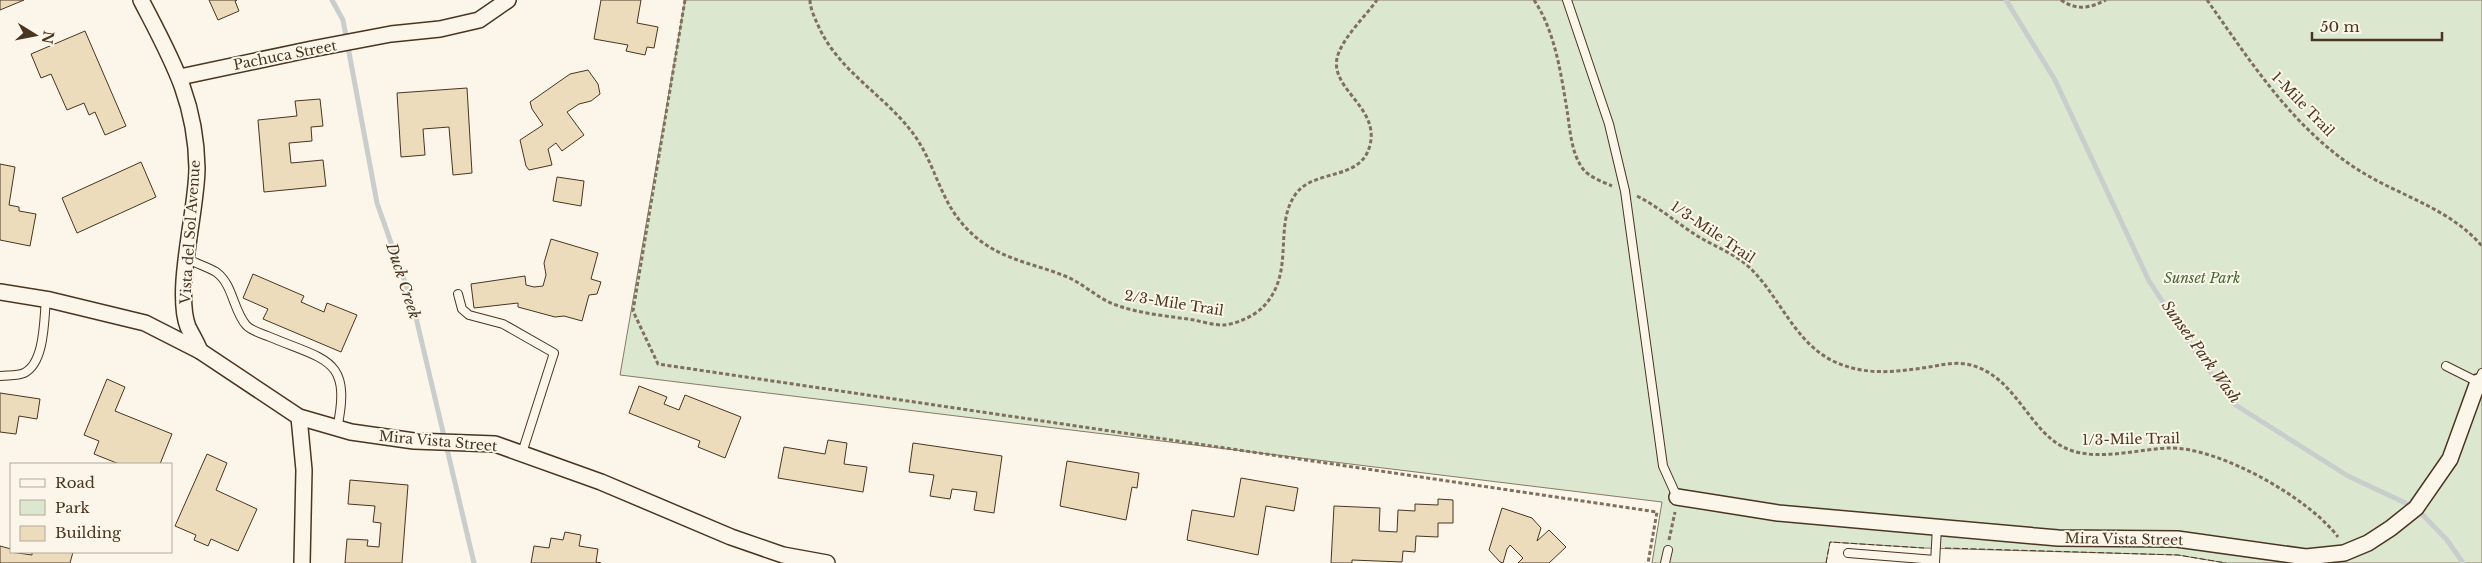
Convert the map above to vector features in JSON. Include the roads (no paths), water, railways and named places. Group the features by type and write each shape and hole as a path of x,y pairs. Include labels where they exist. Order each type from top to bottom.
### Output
{"street":[{"name":"Vista del Sol Avenue","path":"141,0 180,77 193,124 197,169 184,303 188,326 200,351"},
{"name":"Pachuca Street","path":"180,77 312,49 391,34 440,29 479,20 508,0"},
{"name":"Mira Vista Street","path":"0,292 46,299 145,323 200,351 299,418 337,429 414,441 495,444 602,482 731,537 783,554 819,562"},
{"name":"Mira Vista Street","path":"1677,497 1778,513 2058,538 2177,539 2306,557 2344,553 2376,538 2416,508 2450,460 2481,381"},
{"path":"299,418 304,470 302,563"}],"lane":[{"path":"1567,0 1609,124 1625,192 1663,466 1677,497"},
{"path":"188,259 217,273 227,285 236,309 247,327 326,361 337,371 343,385 337,429"},
{"path":"458,294 462,310 469,315 503,324 554,353 522,454"},
{"path":"0,376 24,373 34,363 42,345 46,299"},
{"path":"2446,366 2481,381"},
{"path":"1848,552 1935,562 1937,527"},
{"path":"1665,563 1668,550"}],"waterway":[{"name":"Duck Creek","path":"332,0 343,20 377,203 413,305 474,563"},
{"name":"Sunset Park Wash","path":"2006,0 2055,80 2149,281 2195,351 2234,404 2348,476 2416,508 2447,540 2463,563"}],"park label":[{"name":"Sunset Park","path":"2202,278"}]}
